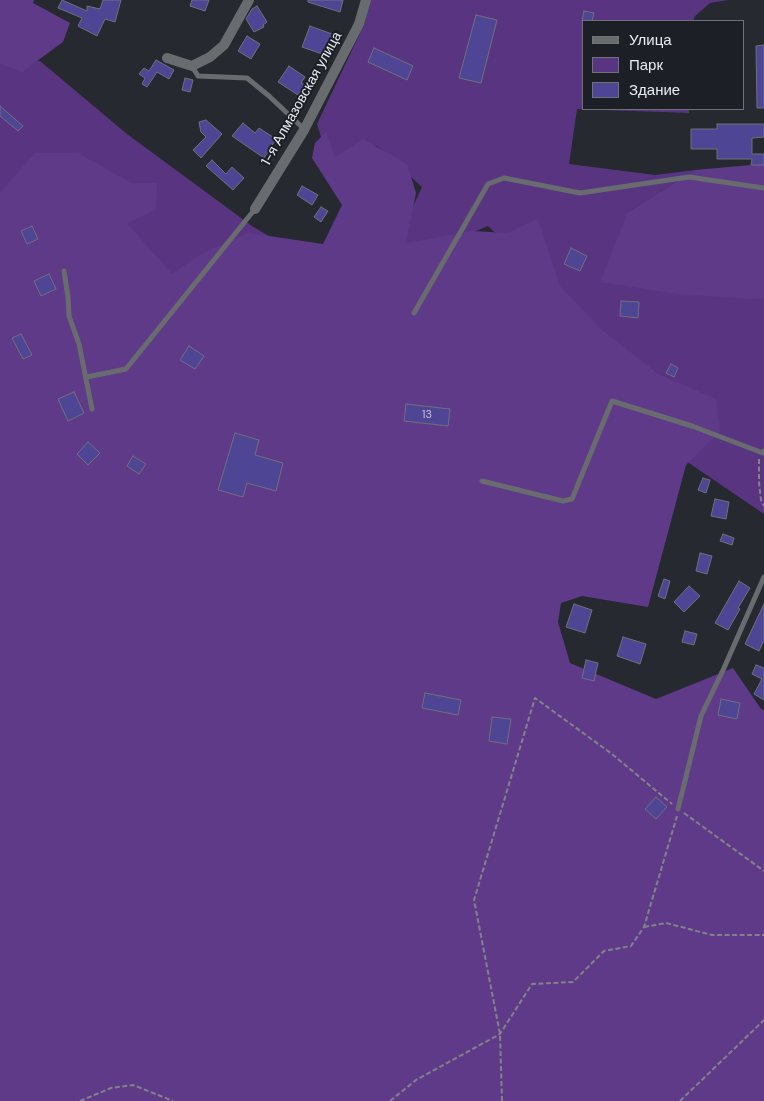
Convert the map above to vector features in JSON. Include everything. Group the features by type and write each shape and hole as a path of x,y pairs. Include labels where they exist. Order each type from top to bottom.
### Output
{"street":[{"path":"167,58 192,66 210,57 224,45 248,0"},
{"name":"1-я Алмазовская улица","path":"255,209 304,130 359,24 366,0"}],"lane":[{"path":"192,66 198,76 247,78 269,96 304,130"},
{"path":"414,313 488,184 504,178 580,193 689,177 764,188"},
{"path":"87,377 126,369 255,209"},
{"path":"64,271 69,316 79,344 92,409"},
{"path":"482,481 562,501 572,499 612,401 692,426 764,452"},
{"path":"678,809 701,716 764,577"}],"path":[{"path":"764,452 759,458 761,500 764,506"},
{"path":"502,1101 500,1034 474,900 535,698 612,754 678,809 764,872"},
{"path":"390,1101 416,1080 500,1034 532,984 573,982 604,951 631,946 644,926 678,809"},
{"path":"644,926 666,923 712,935 764,935"},
{"path":"680,1101 764,1020"},
{"path":"80,1101 111,1088 133,1086 173,1101"}],"green space":[{"path":"371,0 728,0 710,3 694,17 694,20 582,20 582,109 577,109 569,164 655,175 695,170 628,212 764,297 764,514 680,457 659,377 603,334 488,226 442,245 382,299 410,213 422,187 377,146 347,154 329,163 317,124 364,25"},
{"path":"0,59 40,61 127,134 252,226 332,273 286,414 0,237"},
{"path":"605,110 689,110 689,113"}],"shaded area":[{"path":"0,0 34,0 33,3 70,23 63,42 22,72 0,64"},
{"path":"326,132 335,157 363,139 407,164 416,193 406,243 472,231 508,233 538,219 560,286 601,329 658,374 716,399 720,432 686,465 648,607 582,596 561,603 558,622 570,663 656,699 733,668 761,709 764,710 764,1101 0,1101 0,193 35,153 78,153 131,183 157,183 156,210 127,223 172,274 201,254 249,233 323,244 342,205 312,158 315,143"},
{"path":"764,165 764,298 752,299 678,294 600,282 628,212 695,170"}],"building":[{"path":"62,0 87,11 87,6 100,9 103,0 121,0 115,22 105,19 97,36 78,26 82,18 58,8"},
{"path":"192,0 209,0 205,11 190,6"},
{"path":"308,0 343,0 340,12 308,2"},
{"path":"257,6 267,22 263,25 264,27 254,32 246,19 252,9"},
{"path":"584,11 594,13 592,20 582,20"},
{"path":"476,15 497,20 481,83 459,78"},
{"path":"310,26 332,34 325,55 302,47"},
{"path":"247,36 260,44 251,59 238,51"},
{"path":"764,45 764,108 757,108 756,46"},
{"path":"374,48 413,66 407,80 368,62"},
{"path":"156,60 174,70 169,79 157,72 147,87 142,84 145,78 139,74 144,68 149,71"},
{"path":"289,66 305,77 301,83 305,85 298,95 278,82"},
{"path":"185,78 193,80 190,92 182,90"},
{"path":"0,106 23,126 18,131 0,116"},
{"path":"206,120 222,134 201,158 193,150 206,137 201,132 199,122"},
{"path":"243,123 255,133 259,128 276,139 264,158 232,136"},
{"path":"717,124 764,124 764,137 752,138 752,154 764,154 764,165 751,165 752,159 717,159 717,149 691,149 691,129 717,129"},
{"path":"212,160 226,174 232,167 244,178 233,190 206,166"},
{"path":"302,186 318,195 312,205 297,195"},
{"path":"321,207 328,211 321,222 314,217"},
{"path":"32,226 38,239 27,244 21,231"},
{"path":"571,248 587,256 580,271 564,264"},
{"path":"49,274 56,289 41,296 34,281"},
{"path":"621,301 639,302 638,318 620,316"},
{"path":"21,334 32,355 23,359 12,338"},
{"path":"189,346 204,356 195,369 180,360"},
{"path":"671,364 678,368 674,377 666,373"},
{"path":"74,392 84,413 68,421 58,399"},
{"path":"406,404 450,409 448,426 404,421"},
{"path":"235,433 259,440 255,455 283,463 276,491 247,483 243,497 218,490"},
{"path":"88,442 100,453 88,465 77,454"},
{"path":"133,456 146,464 139,474 127,466"},
{"path":"703,478 710,480 706,493 698,490"},
{"path":"715,499 729,502 726,519 711,516"},
{"path":"723,534 734,538 732,545 720,541"},
{"path":"700,553 712,556 707,574 696,571"},
{"path":"664,579 670,581 665,599 658,596"},
{"path":"739,581 750,588 728,630 715,623"},
{"path":"689,586 700,596 684,612 674,602"},
{"path":"574,604 592,610 585,633 566,627"},
{"path":"764,604 764,640 759,651 745,644"},
{"path":"685,631 697,634 694,645 682,642"},
{"path":"623,637 646,644 640,664 617,656"},
{"path":"586,660 598,663 594,681 582,678"},
{"path":"756,665 764,668 764,700 754,694 762,679 752,674"},
{"path":"425,693 461,700 458,715 422,708"},
{"path":"721,699 740,703 737,719 718,715"},
{"path":"492,717 511,719 507,744 489,741"},
{"path":"656,797 667,807 656,819 645,809"}]}
